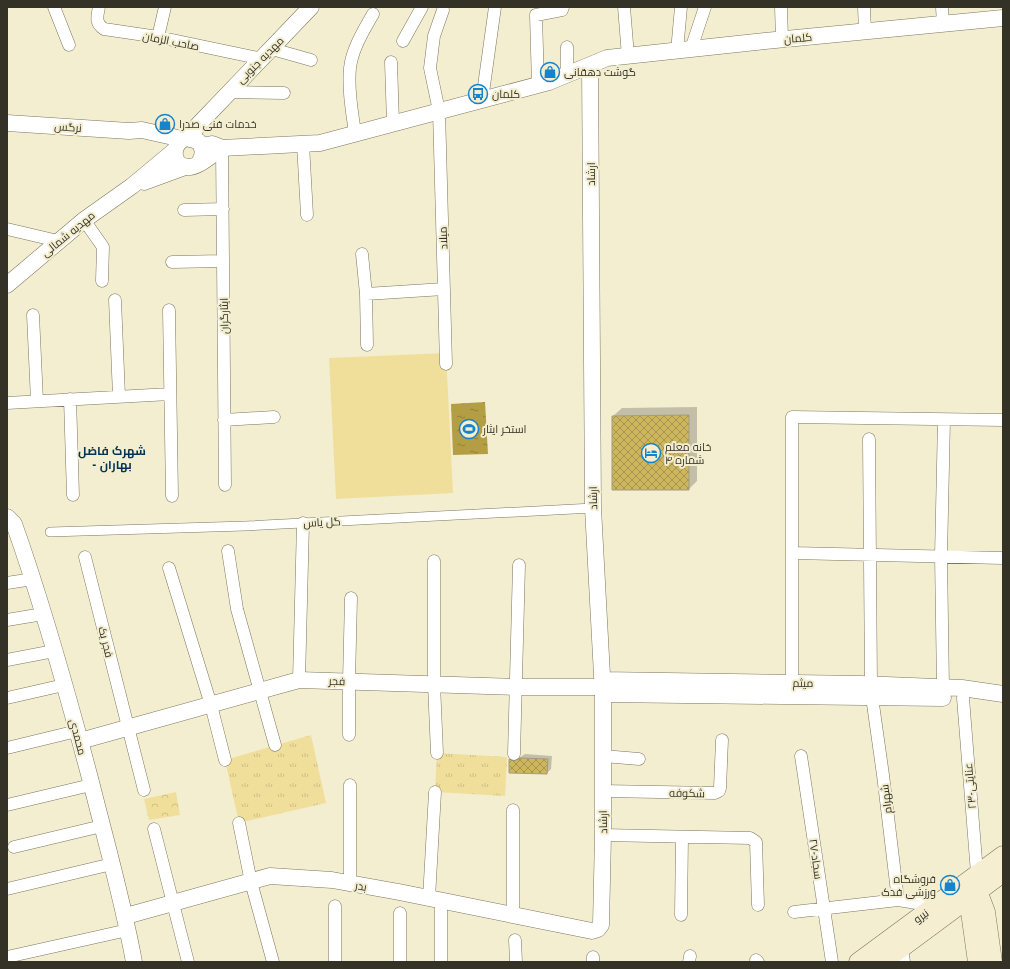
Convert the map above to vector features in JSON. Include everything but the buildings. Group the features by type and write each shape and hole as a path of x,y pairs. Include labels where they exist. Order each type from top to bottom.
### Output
{"main road":[{"name":"نیرو","path":"883,962 903,956 938,912 977,873 1003,855"},
{"path":"977,873 978,912 973,933 977,962"},
{"name":"نیرو","path":"858,962 938,912 978,891 1003,873"},
{"path":"938,912 973,933"},
{"path":"978,912 993,962"}],"street":[{"path":"54,7 69,45"},
{"name":"صاحب الزمان","path":"99,7 97,20 100,26 104,29 311,60"},
{"path":"158,37 165,7"},
{"name":"مهدیه جنوبی","path":"187,144 198,125 268,54 311,7"},
{"path":"403,40 422,7"},
{"path":"482,100 495,7"},
{"path":"538,85 536,15 562,10 562,7"},
{"path":"624,7 628,56"},
{"path":"681,7 684,50"},
{"path":"684,50 705,7"},
{"path":"781,7 782,39"},
{"path":"864,7 865,32"},
{"path":"942,7 943,24"},
{"name":"میلاد","path":"443,10 434,36 430,68 439,111 446,364"},
{"path":"355,134 351,98 350,67 359,39 373,14"},
{"name":"کلمان","path":"187,144 212,144 222,148 320,143 538,85 567,75 607,58 782,39 1003,18"},
{"path":"567,47 567,75"},
{"path":"391,62 393,124"},
{"name":"ارشاد","path":"590,65 593,508 603,687 603,835 601,925 598,929"},
{"path":"229,92 284,93"},
{"name":"نرگس","path":"7,123 148,131 187,144"},
{"path":"187,144 203,155 192,164 178,162 187,144"},
{"name":"مهدیه شمالی","path":"7,285 84,220 187,144"},
{"path":"303,144 307,215"},
{"name":"کلمان","path":"192,164 222,148"},
{"name":"ایثارگران","path":"222,148 224,420 226,485"},
{"name":"مهدیه شمالی","path":"132,186 192,164"},
{"path":"184,210 223,209"},
{"path":"84,220 103,247 102,281"},
{"path":"7,229 58,241"},
{"path":"362,254 366,294 367,345"},
{"path":"172,262 223,261"},
{"path":"366,294 444,289"},
{"path":"115,300 120,396"},
{"path":"169,310 172,496"},
{"path":"33,315 37,401"},
{"path":"7,403 170,394"},
{"path":"70,399 73,495"},
{"path":"224,420 274,417"},
{"path":"792,683 792,417 1003,420"},
{"path":"943,688 941,556 944,420"},
{"name":"شهرام","path":"869,439 871,691 898,900"},
{"name":"گل یاس","path":"50,532 304,523 593,508"},
{"name":"محمدی","path":"9,522 34,579 112,864 127,923 134,962"},
{"path":"299,680 304,523"},
{"path":"228,551 237,609 275,744"},
{"path":"793,554 1003,558"},
{"name":"فجر یک","path":"84,557 144,790"},
{"path":"434,561 434,684 437,753"},
{"path":"514,754 519,565"},
{"path":"169,568 211,705 225,760"},
{"path":"7,583 34,579"},
{"path":"349,735 352,598"},
{"path":"7,620 43,614"},
{"path":"7,660 54,651"},
{"name":"فجر","path":"78,736 127,727 260,692 299,680 516,687 603,687"},
{"name":"میثم","path":"619,687 792,683 963,698 1003,704"},
{"path":"7,698 64,685"},
{"name":"میثم","path":"603,687 871,691 943,688 1003,694"},
{"name":"۲۳-عنایتی","path":"963,698 977,873"},
{"path":"7,748 78,736"},
{"name":"شکوفه","path":"603,791 715,793 719,791 720,788 722,740"},
{"path":"603,756 639,759"},
{"name":"۲۷-سجاد","path":"801,756 832,962"},
{"path":"7,805 91,785"},
{"path":"350,785 350,884"},
{"path":"436,792 435,899 442,962"},
{"path":"512,810 513,914"},
{"path":"239,823 251,882 273,962"},
{"path":"14,848 102,826"},
{"path":"154,829 188,962"},
{"path":"603,835 753,839 756,842 758,905"},
{"path":"681,915 682,837"},
{"path":"7,889 112,864"},
{"name":"بدر","path":"127,923 172,903 270,876 332,880 513,914 592,931 598,929"},
{"path":"794,912 823,910 898,900 938,912"},
{"path":"335,906 335,962"},
{"path":"400,913 400,962"},
{"path":"7,957 127,923"},
{"path":"515,940 516,962"}],"green space":[{"path":"446,353 453,493 336,499 329,358"},
{"path":"311,735 326,803 239,823 225,760"},
{"path":"437,753 507,757 505,796 435,792"},
{"path":"176,792 180,815 149,820 144,799"}],"water":[{"name":"استخر ایثار","path":"485,402 488,454 453,455 451,404"}],"place":[{"name":"گوشت دهقانی","path":"550,72"},
{"name":"کلمان","path":"478,94"},
{"name":"خدمات فنی صدرا","path":"165,124"},
{"name":"استخر ایثار","path":"469,429"},
{"name":"خانه معلم شماره ۴","path":"651,453"},
{"name":"فروشگاه ورزشی فدک","path":"950,885"}],"district":[{"name":"شهرک فاضل - بهاران","path":"112,458"}]}
